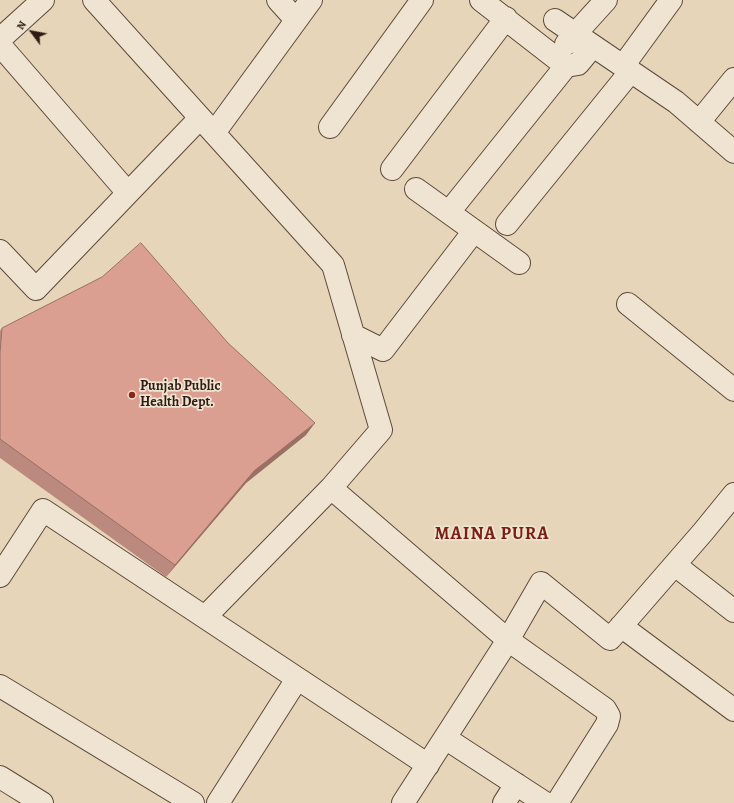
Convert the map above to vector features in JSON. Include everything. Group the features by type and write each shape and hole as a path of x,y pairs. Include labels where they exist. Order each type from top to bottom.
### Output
{"street":[{"path":"0,39 43,0"},
{"path":"94,0 333,265 381,430 331,488 205,617"},
{"path":"278,0 296,20"},
{"path":"0,251 36,289 128,193 207,126 311,0"},
{"path":"330,127 422,0"},
{"path":"481,0 561,62 578,64 593,46"},
{"path":"449,212 561,62 575,33 606,0"},
{"path":"507,224 627,68 671,0"},
{"path":"392,169 506,18"},
{"path":"555,20 676,102 734,152"},
{"path":"0,45 128,193"},
{"path":"699,122 734,79"},
{"path":"416,189 519,263"},
{"path":"353,335 383,350 474,231"},
{"path":"628,304 734,390"},
{"path":"331,488 508,640 605,709 609,716 608,724 557,803"},
{"path":"403,803 508,640 541,583 610,639 675,565 734,494"},
{"path":"0,576 43,510 428,765"},
{"path":"675,565 734,611"},
{"path":"621,626 734,710"},
{"path":"218,803 297,679"},
{"path":"0,686 193,803"},
{"path":"446,738 545,803"},
{"path":"0,777 42,803"},
{"path":"504,803 516,784"}],"building":[{"name":"Punjab Public Health Dept.","path":"141,243 228,343 315,423 254,471 175,565 0,439 0,353 2,328 102,277"}],"place":[{"name":"Punjab Public Health Dept.","path":"132,395"}],"district":[{"name":"MAINA PURA","path":"492,535"}]}
